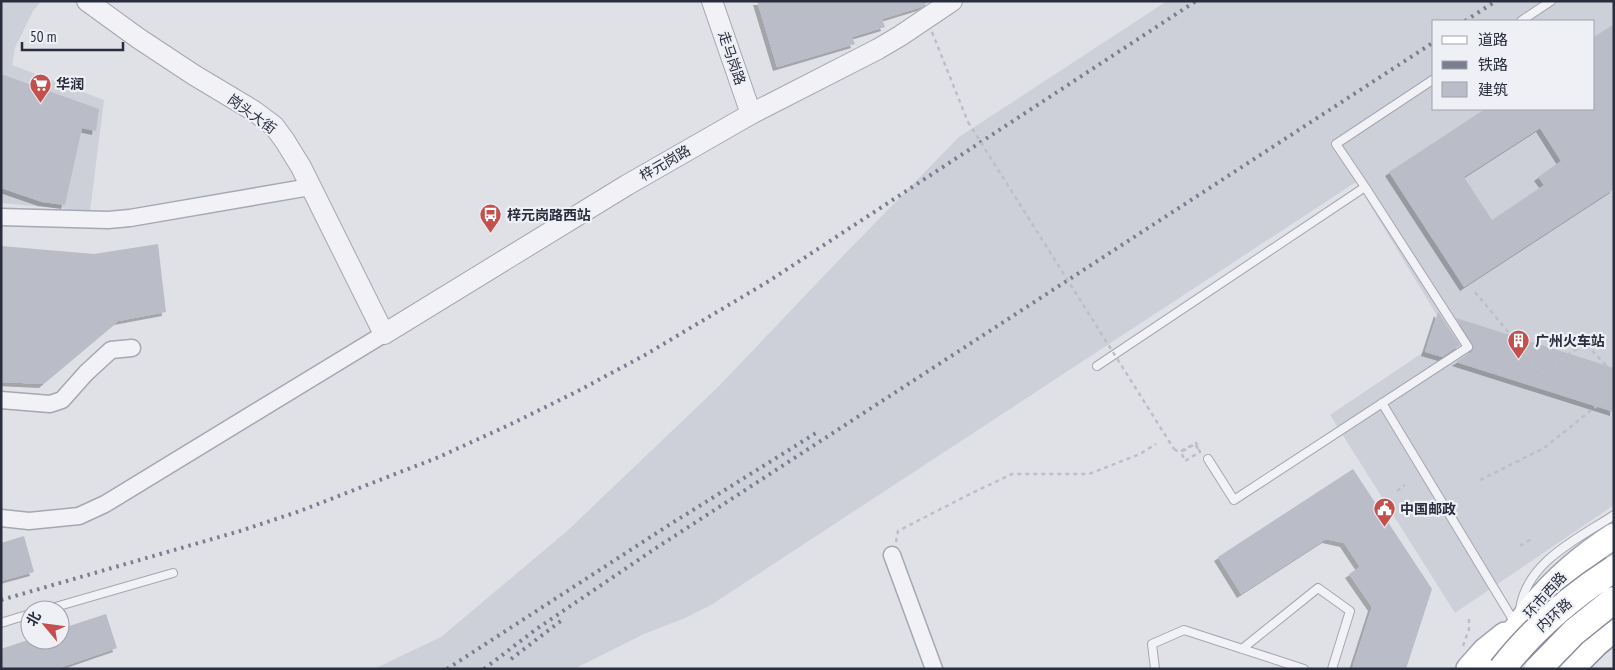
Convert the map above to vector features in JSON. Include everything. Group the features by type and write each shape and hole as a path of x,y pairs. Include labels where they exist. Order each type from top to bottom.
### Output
{"highway":[{"name":"内环路","path":"1502,669 1554,613 1612,583"},
{"name":"内环路","path":"1538,669 1574,632 1612,583"},
{"path":"1562,664 1596,643 1568,607"}],"main road":[{"name":"环市西路","path":"1568,607 1566,571 1614,536"},
{"path":"1515,669 1568,607 1612,583"},
{"name":"环市西路","path":"1478,668 1517,627 1568,607 1614,615"}],"street":[{"name":"岗头大街","path":"87,1 146,43 274,126 301,167 384,334"},
{"name":"走马岗路","path":"712,1 751,114"},
{"name":"梓元岗路","path":"384,334 627,185 751,114 878,49 952,1"},
{"path":"1,217 108,220 130,218 310,187"},
{"path":"1,518 29,521 79,516 105,504 384,334"},
{"path":"1,400 50,404 62,400 111,350 132,348"},
{"path":"892,555 934,669"}],"lane":[{"path":"1522,20 1551,1"},
{"path":"1208,459 1234,500 1294,463 1382,402 1468,347 1336,144 1432,80"},
{"path":"1097,366 1365,187"},
{"path":"1382,402 1517,627"},
{"path":"1517,627 1521,603 1534,576 1547,559 1614,514"},
{"path":"1547,559 1543,569 1568,607"},
{"path":"70,603 173,572"},
{"path":"1242,649 1318,588 1350,611 1332,669"},
{"path":"1,623 20,617"},
{"path":"1155,669 1152,644 1184,630 1304,669"}],"path":[{"path":"927,18 968,122 1174,449 1179,452 1196,443 1200,452"},
{"path":"1475,292 1542,373 1586,343 1614,374"},
{"path":"1480,480 1544,448 1614,392"},
{"path":"892,555 898,531 1012,474 1089,474 1140,454 1156,444"},
{"path":"1200,452 1185,461 1181,452 1195,444 1208,459"},
{"path":"1397,491 1405,485"},
{"path":"1520,546 1533,538"},
{"path":"1469,618 1469,629"}],"shaded area":[{"path":"1,1 41,1 33,11 15,48 12,65 104,100 90,211 1,203"},
{"path":"1167,1 1614,1 1614,505 1455,613 1330,415 1449,335 1356,182 711,605 685,618 644,634 574,669 374,669 441,637 566,532 718,387 959,137"}],"building":[{"path":"757,1 930,1 921,7 882,19 885,27 852,37 855,44 777,67"},
{"path":"1614,24 1614,189 1464,287 1389,172 1483,110 1595,110 1595,36","holes":["1540,128 1561,161 1538,177 1544,185 1492,220 1464,177"]},
{"path":"1,74 99,109 96,131 82,128 65,205 42,202 1,188"},
{"path":"158,244 166,312 118,321 43,384 1,382 1,246 94,254"},
{"path":"1438,312 1460,345 1442,357 1425,352"},
{"name":"广州火车站","path":"1456,318 1614,368 1614,412 1456,362 1471,352 1474,347"},
{"path":"1353,469 1432,589 1406,669 1352,669 1372,607 1349,574 1360,567 1344,543 1326,539 1241,594 1218,557"},
{"path":"24,536 34,572 1,581 1,543"},
{"path":"106,614 117,648 56,669 1,669 1,649 20,643 20,650 70,650 70,626"}],"railway":[{"path":"1,600 240,531 300,511 439,457 576,392 645,355 769,281 1196,1"},
{"path":"1467,20 1496,1"},
{"path":"484,669 535,630 653,550 1432,43"},
{"path":"447,669 669,525 816,433"},
{"path":"511,659 562,620"}],"place":[{"name":"华润","path":"40,103"},
{"name":"梓元岗路西站","path":"491,234"},
{"name":"广州火车站","path":"1519,360"},
{"name":"中国邮政","path":"1384,528"}]}
